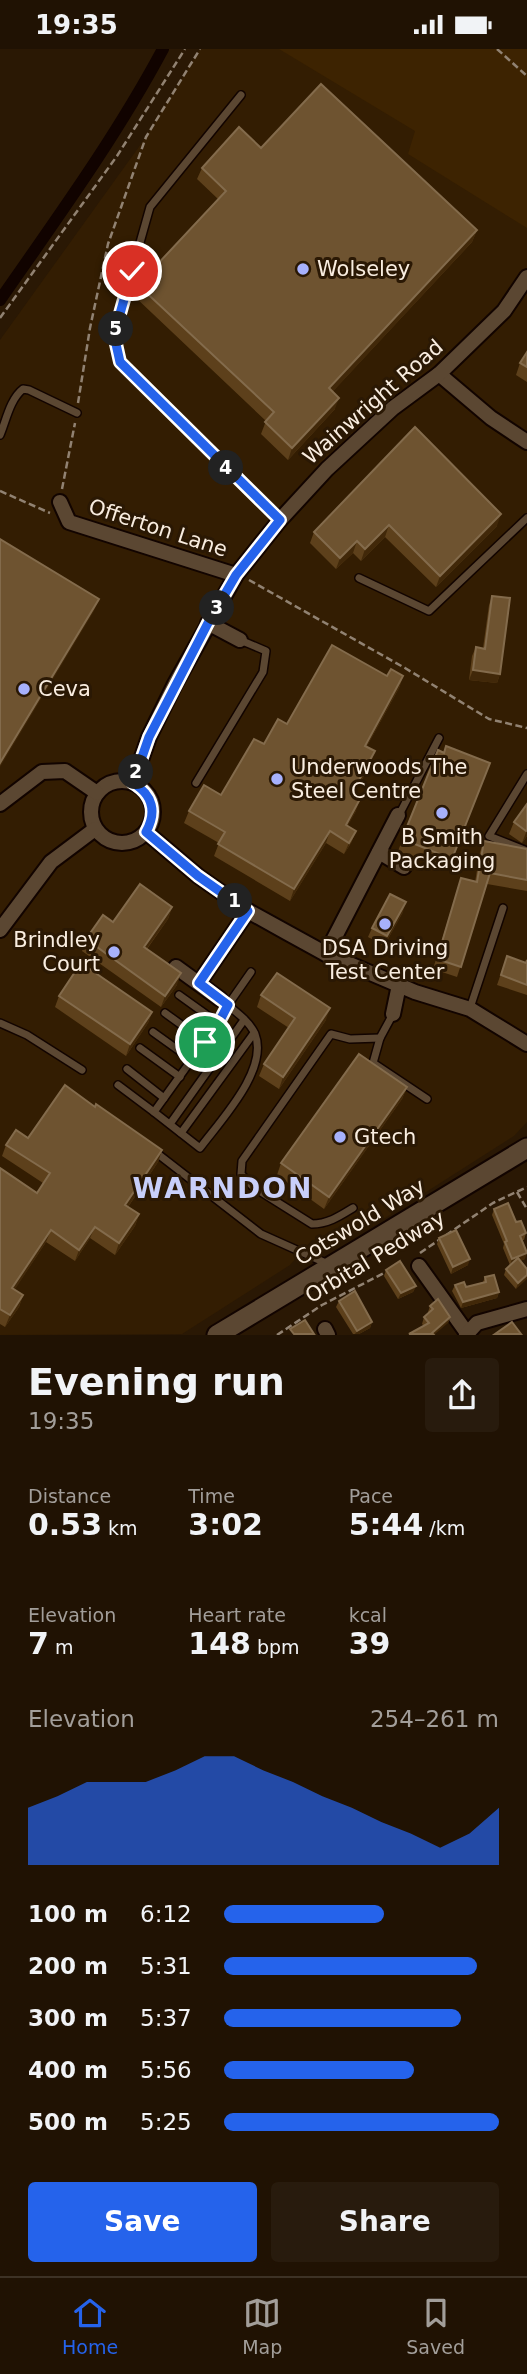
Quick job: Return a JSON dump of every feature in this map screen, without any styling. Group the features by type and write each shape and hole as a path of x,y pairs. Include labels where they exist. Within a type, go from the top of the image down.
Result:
{"main road":[{"name":"Cotswold Way","path":"217,1335 527,1149"}],"street":[{"name":"Wainwright Road","path":"133,783 149,737 236,575 280,520 327,469 393,408 439,374 503,311 527,277"},
{"path":"439,374 491,418 527,442"},
{"name":"Offerton Lane","path":"60,502 69,522 236,575"},
{"path":"208,623 240,640"},
{"path":"0,804 42,772 65,771 97,793"},
{"path":"113,782 133,783 148,795 152,804 153,814 146,832 129,843 119,843 102,836 95,829 90,811 97,793 113,782"},
{"path":"326,954 398,815"},
{"path":"0,930 51,862 95,829"},
{"path":"146,832 198,876 248,911 326,954 399,985 470,1009 527,1044"},
{"path":"379,852 404,867"},
{"path":"199,983 248,911"},
{"path":"176,967 224,1002"},
{"path":"393,1014 399,985"},
{"path":"416,1261 466,1334 477,1323 527,1309"}],"lane":[{"path":"241,95 150,207 114,335 120,362 280,520"},
{"path":"0,435 14,401 23,389 77,413"},
{"path":"359,578 429,611 527,518"},
{"path":"196,783 263,672 266,651 240,640"},
{"path":"398,815 439,738"},
{"path":"527,774 489,836 527,851"},
{"path":"470,1009 503,908"},
{"path":"154,1112 218,1024 224,1002 251,972"},
{"path":"179,995 218,1024"},
{"path":"117,1085 200,1148 245,1088 258,1053 254,1033 224,1002"},
{"path":"165,1013 205,1042"},
{"path":"393,1014 380,1038 373,1063 427,1099"},
{"path":"170,1124 244,1020"},
{"path":"0,1025 27,1035 82,1070"},
{"path":"153,1032 192,1060"},
{"path":"181,1133 254,1033"},
{"path":"353,1208 337,1218 312,1224 253,1187 241,1174 242,1161 331,1034 350,1039 380,1038"},
{"path":"140,1048 180,1077"},
{"path":"127,1069 164,1098"},
{"path":"144,1144 261,1234 331,1266"}],"path":[{"path":"0,318 117,156 185,49"},
{"name":"Offerton Lane","path":"60,502 90,328 108,244 146,137 201,49"},
{"path":"497,49 527,76"},
{"path":"0,491 69,522"},
{"name":"Offerton Lane","path":"236,575 405,668 489,719 527,728"},
{"name":"Orbital Pedway","path":"416,1261 493,1203 527,1187"},
{"path":"517,1192 527,1209"},
{"name":"Orbital Pedway","path":"277,1335 322,1305 391,1269"}],"shaded area":[{"path":"200,49 527,49 527,1122 514,1136 368,1229 312,1240 290,1265 182,1334 0,1335 0,340 146,137"},
{"path":"279,49 527,49 527,228 408,154 415,131"}],"building":[{"name":"Wolseley","path":"321,84 477,230 329,388 339,398 292,448 265,422 274,412 138,285 226,191 202,168 239,127 261,148"},
{"path":"527,352 527,367 520,363"},
{"path":"415,427 501,514 440,576 389,525 365,549 357,541 340,558 314,532"},
{"name":"Ceva","path":"0,539 99,599 0,763"},
{"path":"492,596 510,598 500,674 473,670 476,647 485,649"},
{"path":"332,645 387,676 391,669 403,676 365,746 375,751 351,795 360,799 346,825 356,831 349,843 330,831 294,889 218,844 225,832 189,811 204,785 221,795 254,739 264,744 278,719 287,724"},
{"name":"B Smith Packaging","path":"446,746 490,763 452,859 402,839 438,750 444,753"},
{"path":"527,804 527,830 526,831 514,822"},
{"path":"484,841 527,849 527,880 490,873 461,967 437,959 461,878 477,882"},
{"name":"Brindley Court","path":"140,884 172,907 144,947 181,973 165,996 86,939 103,915 113,922"},
{"name":"DSA Driving Test Center","path":"390,894 406,902 387,936 372,928"},
{"path":"507,956 526,963 527,960 527,985 501,975"},
{"path":"81,963 152,1012 130,1044 59,996"},
{"path":"277,973 330,1008 283,1077 264,1064 295,1018 261,995"},
{"name":"Gtech","path":"359,1054 407,1087 329,1197 281,1163"},
{"path":"65,1085 162,1150 125,1205 139,1214 119,1243 95,1227 79,1250 51,1230 12,1288 23,1295 10,1315 0,1309 0,1168 37,1193 50,1173 6,1145 16,1130 28,1138"},
{"path":"508,1203 516,1222 521,1221 526,1233 520,1236 527,1253 512,1259 494,1209"},
{"path":"456,1230 470,1259 453,1267 439,1238"},
{"path":"518,1258 527,1269 527,1275 518,1283 506,1269"},
{"path":"400,1261 416,1286 401,1293 386,1270"},
{"path":"494,1275 499,1292 463,1302 455,1285 464,1282 466,1287 486,1282 485,1277"},
{"path":"355,1291 372,1322 357,1331 339,1301"},
{"path":"438,1299 450,1317 433,1334 409,1334 429,1323 424,1317 433,1309 430,1306"},
{"path":"305,1320 314,1334 294,1334 290,1329"},
{"path":"512,1322 521,1334 495,1334"}],"waterway":[{"path":"0,300 106,145 163,49"}],"place":[{"name":"Wolseley","path":"303,269"},
{"name":"Ceva","path":"24,689"},
{"name":"Underwoods The Steel Centre","path":"277,779"},
{"name":"B Smith Packaging","path":"442,813"},
{"name":"DSA Driving Test Center","path":"385,924"},
{"name":"Brindley Court","path":"114,952"},
{"name":"Gtech","path":"340,1137"}],"district":[{"name":"WARNDON","path":"223,1188"}],"route":[{"path":"132,271 114,335 120,362 280,520 236,575 208,623 149,737 133,783 148,795 152,804 153,814 146,832 198,876 248,911 199,983 228,1005 205,1042"}]}
